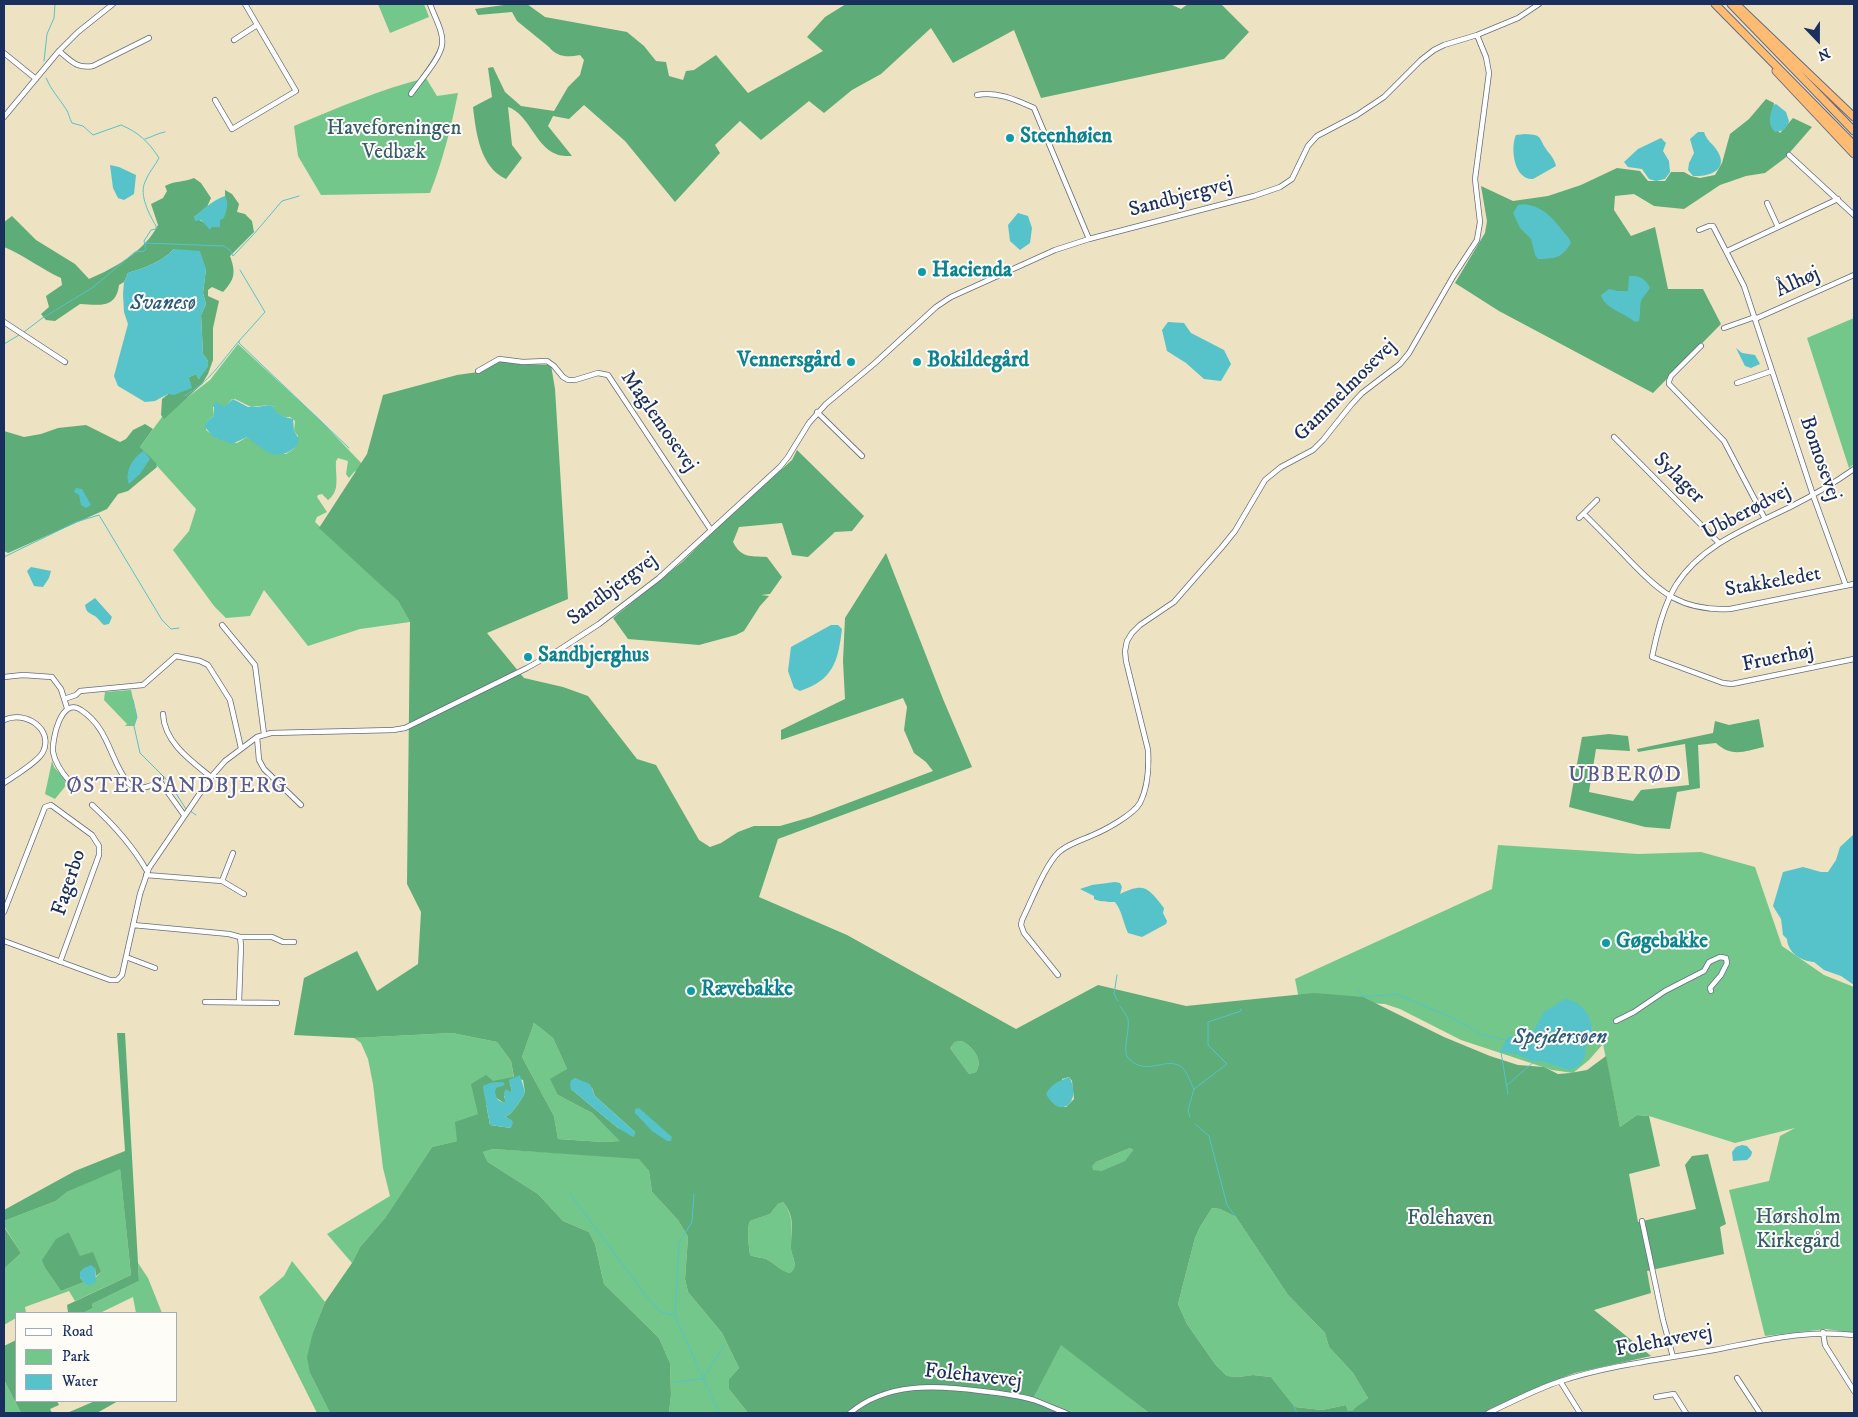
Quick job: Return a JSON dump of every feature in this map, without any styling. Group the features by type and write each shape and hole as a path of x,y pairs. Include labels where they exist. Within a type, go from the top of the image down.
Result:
{"highway":[{"path":"1715,4 1854,145"},
{"path":"1731,4 1854,131"},
{"path":"1735,4 1748,14 1854,117"},
{"path":"1764,54 1772,67 1854,154"}],"street":[{"path":"4,117 59,51 78,32 113,4"},
{"path":"215,100 232,129 296,91 245,4"},
{"path":"411,94 438,55 442,45 441,34 430,4"},
{"name":"Sandbjergvej","path":"60,962 110,980 117,980 122,975 146,873 184,814 211,777 225,761 257,737 264,734 393,730 415,725 527,668 569,644 599,624 659,578 780,467 788,457 803,430 817,412 875,363 940,303 1016,266 1055,250 1089,239 1254,196 1286,184 1295,174 1308,146 1317,136 1384,97 1421,60 1434,50 1444,44 1477,35 1518,18 1539,4"},
{"path":"234,40 257,25"},
{"name":"Gammelmosevej","path":"1058,974 1024,933 1021,925 1022,920 1054,857 1067,846 1104,830 1135,809 1140,803 1145,789 1148,750 1125,651 1132,633 1140,625 1174,602 1222,547 1235,531 1265,480 1280,468 1313,450 1362,393 1400,364 1419,338 1454,275 1477,240 1480,222 1475,179 1489,73 1486,57 1477,35"},
{"path":"59,51 76,65 87,67 93,66 149,38"},
{"path":"4,53 36,79"},
{"path":"977,95 986,93 1012,98 1034,108 1089,239"},
{"path":"1789,155 1854,215"},
{"path":"1727,251 1838,199"},
{"path":"1767,203 1778,227"},
{"name":"Bomosevej","path":"1699,230 1713,226 1744,286 1846,586"},
{"name":"Ålhøj","path":"1755,318 1854,275"},
{"path":"1724,328 1755,318"},
{"path":"4,322 65,362"},
{"path":"1700,346 1671,376 1668,381 1669,384 1724,441 1765,519"},
{"name":"Maglemosevej","path":"478,371 499,359 524,362 547,361 568,380 575,380 598,373 608,375 711,530"},
{"path":"1737,383 1772,371"},
{"path":"817,412 862,456"},
{"name":"Sylager","path":"1614,437 1719,543"},
{"name":"Ubberødvej","path":"1652,657 1657,634 1670,596 1692,564 1719,543 1814,495 1854,469"},
{"path":"1579,518 1597,500"},
{"name":"Stakkeledet","path":"1584,514 1651,582 1670,596 1686,604 1703,608 1730,609 1854,584"},
{"path":"222,625 255,665 264,734"},
{"path":"64,699 80,691 144,685 176,656 200,660 208,665 230,700 241,748"},
{"name":"Fruerhøj","path":"1652,657 1723,683 1732,684 1854,659"},
{"path":"4,677 20,675 52,677 59,683 67,708"},
{"path":"70,779 62,774 53,753 61,715 67,708 72,707 83,710 101,730 129,784 142,788 160,779 184,814"},
{"path":"163,714 165,726 177,745 193,763 211,777"},
{"path":"4,720 14,716 22,716 29,719 43,732 45,740 42,754 4,784"},
{"path":"257,737 259,760 264,769 301,804"},
{"name":"Fagerbo","path":"4,912 45,807 51,805 92,835 99,846 99,856 60,962"},
{"path":"92,805 119,831 135,850 146,873 222,881 244,894"},
{"path":"222,881 233,853"},
{"path":"133,925 229,934 240,937 272,937 283,942 294,942"},
{"path":"239,1002 240,937"},
{"path":"4,942 60,962"},
{"path":"126,957 155,968"},
{"path":"1616,1021 1704,971 1709,962 1720,957 1726,958 1727,963 1721,975 1710,988 1711,991"},
{"path":"205,1002 277,1003"},
{"path":"1642,1221 1663,1320 1673,1357"},
{"path":"1823,1332 1825,1345 1854,1391"},
{"name":"Folehavevej","path":"1488,1413 1560,1381 1630,1362 1673,1357 1760,1340 1823,1332 1854,1335"},
{"path":"1737,1378 1760,1413"},
{"path":"1560,1381 1580,1413"},
{"name":"Folehavevej","path":"850,1413 872,1398 890,1392 935,1386 1014,1395 1034,1400 1066,1413"},
{"path":"1656,1397 1674,1394 1686,1413"}],"green space":[{"path":"378,4 424,4 429,17 390,33"},
{"path":"511,4 527,4 545,17 627,32 644,46 656,61 666,62 669,76 683,80 686,71 694,70 716,55 748,93 823,51 807,37 825,17 846,4 1170,4 1181,9 1188,4 1221,4 1249,32 1224,59 1041,98 1014,30 953,63 931,28 881,74 852,90 824,113 809,101 761,140 740,121 715,145 720,153 675,202 625,141 584,105 569,119 553,116 548,126 572,156 559,155 549,150 521,116 508,107 512,145 522,158 506,179 497,174 490,166 478,138 473,107 492,97 488,68 493,67 505,92 521,106 554,111 568,87 580,75 584,60 580,55 567,56 556,53 517,21 512,12 478,15 475,9"},
{"name":"Haveforeningen Vedbæk","path":"426,78 437,96 458,93 446,144 430,193 321,195 298,156 294,126 376,93"},
{"path":"1766,99 1774,103 1771,123 1780,133 1793,118 1812,127 1785,158 1765,173 1746,176 1720,185 1684,209 1654,206 1634,194 1615,196 1614,210 1631,236 1655,227 1668,289 1703,289 1721,324 1653,393 1499,311 1455,283 1485,233 1487,221 1481,186 1513,201 1548,196 1581,185 1617,168 1640,171 1648,181 1665,181 1671,172 1684,172 1700,178 1715,175 1722,163 1730,134 1749,119"},
{"path":"194,178 201,183 211,198 207,207 194,217 212,227 223,214 225,190 232,194 239,204 237,212 245,214 252,221 254,232 230,256 234,271 227,287 223,292 212,287 208,290 208,296 219,301 213,328 213,360 208,374 202,384 164,419 161,415 162,399 189,377 196,374 199,379 208,361 203,354 201,315 206,304 203,293 206,269 174,249 158,261 128,273 110,302 100,305 80,304 55,321 46,320 41,314 49,307 46,296 62,285 61,278 4,247 4,222 12,216 36,240 75,264 89,279 119,264 145,243 158,225 151,204 163,198 167,191 165,186"},
{"path":"1854,318 1854,464 1849,468 1807,338"},
{"path":"238,344 319,419 365,467 354,472 349,478 346,474 348,461 338,458 336,461 335,492 328,500 322,494 318,495 317,497 327,512 317,517 315,522 398,601 410,622 360,629 308,646 264,590 250,616 226,618 214,606 173,550 189,531 196,509 140,447 162,417 210,380","holes":["232,399 251,407 269,405 274,407 275,412 285,417 290,417 295,421 294,431 298,436 295,448 286,454 278,454 247,437 237,443 216,438 206,430 207,421 214,416 213,407 225,407"]},
{"name":"Folehaven","path":"499,361 551,365 555,389 568,599 487,633 524,678 563,687 588,696 637,759 656,765 699,840 710,847 754,826 780,826 811,817 933,771 926,762 914,753 904,730 907,707 903,698 781,740 781,730 845,699 843,661 845,618 886,553 943,699 972,767 778,839 759,897 847,935 1016,1029 1098,985 1186,1006 1314,993 1363,997 1444,1037 1490,1056 1518,1065 1544,1067 1558,1074 1587,1070 1606,1056 1620,1127 1637,1115 1649,1116 1660,1166 1629,1174 1638,1222 1696,1209 1685,1165 1692,1156 1708,1154 1726,1224 1720,1227 1724,1254 1647,1271 1651,1293 1594,1310 1651,1356 1575,1373 1545,1384 1490,1409 1491,1413 1149,1413 1061,1345 1034,1397 1074,1413 748,1413 729,1389 729,1379 739,1368 722,1333 688,1292 685,1279 688,1237 678,1220 652,1192 649,1171 639,1159 493,1149 483,1152 488,1162 538,1194 563,1221 589,1232 595,1244 604,1284 659,1338 670,1363 671,1395 669,1413 330,1413 310,1373 307,1357 313,1332 325,1302 352,1263 360,1247 385,1218 432,1147 457,1141 455,1122 478,1114 471,1084 486,1075 493,1081 514,1077 511,1061 497,1042 452,1033 354,1038 294,1035 304,978 357,951 377,991 418,964 421,912 407,884 410,622 398,601 319,528 367,454 383,395 457,375 478,372","holes":["534,1023 553,1038 567,1069 550,1079 558,1095 592,1113 620,1141 603,1142 558,1139 554,1116 522,1057","962,1041 970,1047 978,1058 979,1063 976,1072 969,1074 950,1048 955,1042","1069,1077 1072,1081 1074,1099 1066,1107 1059,1107 1062,1079","516,1078 523,1080 525,1092 518,1104 505,1117 509,1119 511,1128 490,1125 483,1087 490,1083 498,1082 495,1097 504,1103 506,1102 504,1096 512,1091 509,1080","575,1078 592,1088 595,1096 635,1132 618,1128 571,1089","1130,1148 1133,1150 1125,1161 1101,1171 1093,1170 1092,1166 1096,1162","783,1202 790,1213 792,1224 791,1251 795,1264 790,1273 783,1271 766,1259 750,1255 748,1233 750,1221 770,1214 778,1204","1212,1208 1220,1209 1236,1217 1288,1295 1325,1333 1329,1347 1353,1373 1368,1398 1352,1411 1348,1411 1346,1405 1322,1410 1295,1407 1271,1377 1253,1375 1227,1376 1215,1364 1187,1324 1178,1304 1195,1238"]},
{"path":"145,424 153,429 140,447 156,463 157,467 128,491 118,494 107,509 8,553 4,551 4,431 24,437 58,428 86,425 120,442 126,439 133,430"},
{"path":"797,450 864,516 852,531 835,532 808,557 792,555 782,523 739,527 733,542 739,551 747,555 767,557 782,577 770,594 761,595 769,596 760,606 744,631 699,645 628,639 613,618 682,562 792,460"},
{"path":"131,690 137,717 134,726 125,726 127,724 104,700 105,692"},
{"path":"1759,719 1764,747 1733,752 1722,748 1716,743 1698,745 1700,788 1677,792 1670,829 1645,827 1569,807 1582,737 1609,734 1628,736 1630,751 1596,749 1589,792 1633,801 1641,790 1689,785 1685,744 1638,752 1637,749 1713,733 1715,721 1729,725"},
{"path":"52,761 54,767 68,783 55,799 45,794"},
{"name":"Hørsholm Kirkegård","path":"1498,845 1638,854 1701,852 1755,867 1782,946 1824,975 1854,987 1854,1333 1826,1329 1765,1336 1729,1190 1769,1181 1780,1136 1795,1128 1735,1143 1649,1116 1637,1115 1620,1127 1603,1044 1589,1060 1573,1073 1552,1070 1461,1040 1400,1009 1385,1004 1299,999 1295,979 1492,889"},
{"path":"534,1023 553,1038 567,1069 558,1095 592,1113 621,1141 603,1142 558,1139 554,1116 522,1057"},
{"path":"117,1033 125,1033 139,1281 92,1304 93,1308 85,1312 68,1312 67,1305 131,1275 120,1169 67,1192 56,1201 4,1221 4,1210 75,1171 125,1151"},
{"path":"452,1033 497,1042 511,1061 514,1078 478,1114 457,1141 432,1147 385,1218 360,1247 352,1263 327,1234 390,1196 383,1168 373,1084 368,1059 361,1043 354,1038"},
{"path":"962,1041 973,1050 978,1058 979,1063 976,1072 969,1074 950,1048 955,1042"},
{"path":"1130,1148 1133,1150 1126,1161 1101,1171 1093,1171 1091,1166 1096,1162"},
{"path":"493,1149 639,1158 649,1171 652,1192 678,1220 688,1237 685,1279 688,1292 722,1333 739,1368 729,1379 729,1389 748,1413 669,1413 671,1395 670,1363 659,1338 604,1284 595,1244 589,1232 563,1221 538,1194 488,1162 483,1152"},
{"path":"120,1168 131,1275 75,1301 69,1291 25,1307 26,1312 15,1312 15,1319 4,1325 4,1269 21,1253 4,1226 4,1221 56,1201 67,1192","holes":["69,1232 80,1257 101,1272 87,1286 84,1282 61,1291 45,1268 43,1260"]},
{"path":"783,1202 792,1224 791,1251 795,1264 790,1273 783,1271 766,1259 750,1255 748,1229 750,1221 770,1214 778,1204"},
{"path":"1212,1208 1220,1209 1236,1217 1288,1295 1325,1333 1329,1347 1353,1373 1368,1398 1352,1411 1348,1411 1346,1405 1322,1410 1295,1407 1271,1377 1253,1375 1227,1376 1215,1364 1187,1324 1178,1304 1195,1238"},
{"path":"4,1227 21,1253 4,1269"},
{"path":"69,1232 80,1256 93,1252 101,1272 96,1276 95,1268 80,1278 84,1282 61,1291 45,1268 42,1260 56,1239"},
{"path":"292,1261 325,1302 313,1332 310,1373 330,1413 317,1413 259,1297 284,1276"},
{"path":"138,1263 148,1278 162,1312 136,1312 133,1297 102,1312 85,1312 93,1308 92,1304 139,1281"},
{"path":"15,1340 15,1401 4,1380 4,1346"},
{"path":"1061,1344 1149,1413 1074,1413 1034,1397"},
{"path":"4,1380 21,1413 4,1413"},
{"path":"15,1402 58,1402 59,1405 50,1409 52,1413 21,1413"},
{"path":"93,1402 116,1402 97,1413 67,1413"}],"water":[{"path":"1776,104 1786,112 1789,121 1784,129 1775,132 1772,129 1770,120 1773,105"},
{"path":"1698,132 1704,132 1718,152 1721,164 1715,172 1693,176 1688,170 1694,153 1690,139"},
{"path":"1525,134 1539,137 1556,166 1533,179 1521,174 1515,162 1513,148 1516,135"},
{"path":"1661,138 1666,143 1663,151 1669,161 1670,172 1665,179 1656,181 1649,179 1642,169 1628,167 1624,162 1638,149"},
{"path":"110,165 136,175 134,194 124,200 118,198 113,188"},
{"path":"225,196 227,209 224,218 220,220 220,227 212,227 210,230 201,220 195,221 194,217 201,211"},
{"path":"1524,204 1536,207 1546,213 1568,238 1571,243 1561,255 1554,258 1538,259 1535,255 1531,239 1520,228 1513,213 1518,205"},
{"path":"1018,213 1028,216 1032,228 1030,243 1020,250 1010,241 1008,225"},
{"name":"Svanesø","path":"174,249 200,251 206,269 203,293 206,304 201,315 203,354 208,361 208,367 199,379 196,374 189,377 192,388 174,395 168,394 155,401 145,402 118,386 114,376 128,324 124,312 124,282 128,273 158,261"},
{"path":"1629,276 1642,278 1650,288 1641,301 1639,321 1635,322 1610,307 1601,295 1609,289 1628,291"},
{"path":"1168,322 1184,323 1191,333 1224,350 1231,364 1221,381 1204,379 1186,363 1167,351 1162,330"},
{"path":"1736,348 1742,353 1755,355 1760,364 1751,368 1745,366"},
{"path":"233,399 248,407 269,405 274,407 276,412 293,419 294,431 299,439 296,446 284,454 278,455 267,452 247,437 232,444 213,437 205,427 207,421 214,416 214,404 217,402 224,407"},
{"path":"144,451 150,459 140,474 129,484 130,465"},
{"path":"76,488 82,489 91,505 86,508 81,505 79,495 74,492"},
{"path":"31,567 51,571 43,587 34,586 27,571"},
{"path":"95,598 112,617 109,624 104,625 86,609 85,605"},
{"path":"831,625 838,625 842,629 836,660 832,668 827,675 811,687 800,691 794,688 788,671 791,647"},
{"path":"1854,834 1854,985 1841,976 1824,970 1814,962 1804,960 1796,955 1783,935 1781,919 1773,906 1783,872 1803,867 1828,872 1836,860 1840,847"},
{"path":"1120,883 1122,887 1120,894 1135,888 1145,889 1150,892 1164,908 1163,913 1167,921 1166,924 1142,937 1128,933 1115,902 1096,900 1094,896 1080,889 1092,885"},
{"name":"Spejdersøen","path":"1565,999 1571,1000 1585,1010 1592,1027 1592,1035 1585,1050 1584,1058 1579,1065 1569,1070 1541,1061 1533,1061 1512,1053 1500,1052 1508,1037 1529,1039 1544,1012"},
{"path":"520,1075 525,1092 510,1114 505,1117 512,1120 511,1128 490,1125 483,1086 490,1083 503,1082 505,1085 496,1088 495,1093 498,1100 504,1103 504,1092 506,1089 510,1092 512,1091 509,1080"},
{"path":"1069,1077 1073,1085 1072,1100 1064,1107 1058,1106 1046,1094 1053,1085"},
{"path":"575,1078 590,1084 595,1096 635,1132 635,1135 633,1137 618,1128 571,1089 571,1080"},
{"path":"639,1108 672,1137 671,1141 667,1141 652,1131 635,1113 635,1109"},
{"path":"1747,1146 1752,1152 1751,1156 1747,1160 1733,1161 1732,1152 1736,1147"},
{"path":"91,1265 95,1268 96,1279 95,1283 87,1286 80,1278 80,1272"}],"waterway":[{"path":"44,61 47,34 54,18 55,4"},
{"path":"24,332 41,319 92,288 135,252 144,251 146,249 144,241 151,230 156,229 143,193 146,179 159,158 155,152 138,134 121,125 93,135 83,126 72,123 67,111 46,78"},
{"path":"145,139 165,132"},
{"path":"145,243 224,246 230,250 233,256 282,201 299,196"},
{"path":"240,270 265,312 239,343 349,448"},
{"path":"4,344 19,335"},
{"path":"184,396 201,385 239,341"},
{"path":"4,557 76,522 99,515 162,620 171,629 179,628"},
{"path":"133,700 137,717 134,726 140,753 168,781 186,809"},
{"path":"190,811 196,815"},
{"path":"1117,975 1114,994 1118,1001"},
{"path":"1357,990 1365,997 1396,994 1453,1018 1482,1035 1506,1040"},
{"path":"1120,1006 1128,1019 1126,1045 1126,1055 1128,1058 1141,1066 1148,1067 1168,1064 1180,1066 1194,1089"},
{"path":"1190,1117 1188,1110 1194,1089 1227,1064 1208,1045 1208,1022 1241,1011 1241,1009"},
{"path":"1501,1052 1508,1094"},
{"path":"1506,1086 1536,1060"},
{"path":"1195,1124 1209,1136 1227,1205 1236,1217"},
{"path":"570,1194 647,1297 661,1312 673,1315"},
{"path":"694,1194 692,1222 679,1243 675,1316 719,1413"},
{"path":"674,1382 703,1379 725,1344"},
{"path":"1294,1407 1297,1413"}],"place":[{"name":"Steenhøien","path":"1010,138"},
{"name":"Hacienda","path":"922,272"},
{"name":"Vennersgård","path":"851,362"},
{"name":"Bokildegård","path":"917,362"},
{"name":"Sandbjerghus","path":"528,657"},
{"name":"Gøgebakke","path":"1606,943"},
{"name":"Rævebakke","path":"691,991"}],"district":[{"name":"UBBERØD","path":"1625,776"},
{"name":"ØSTER SANDBJERG","path":"177,787"}]}
